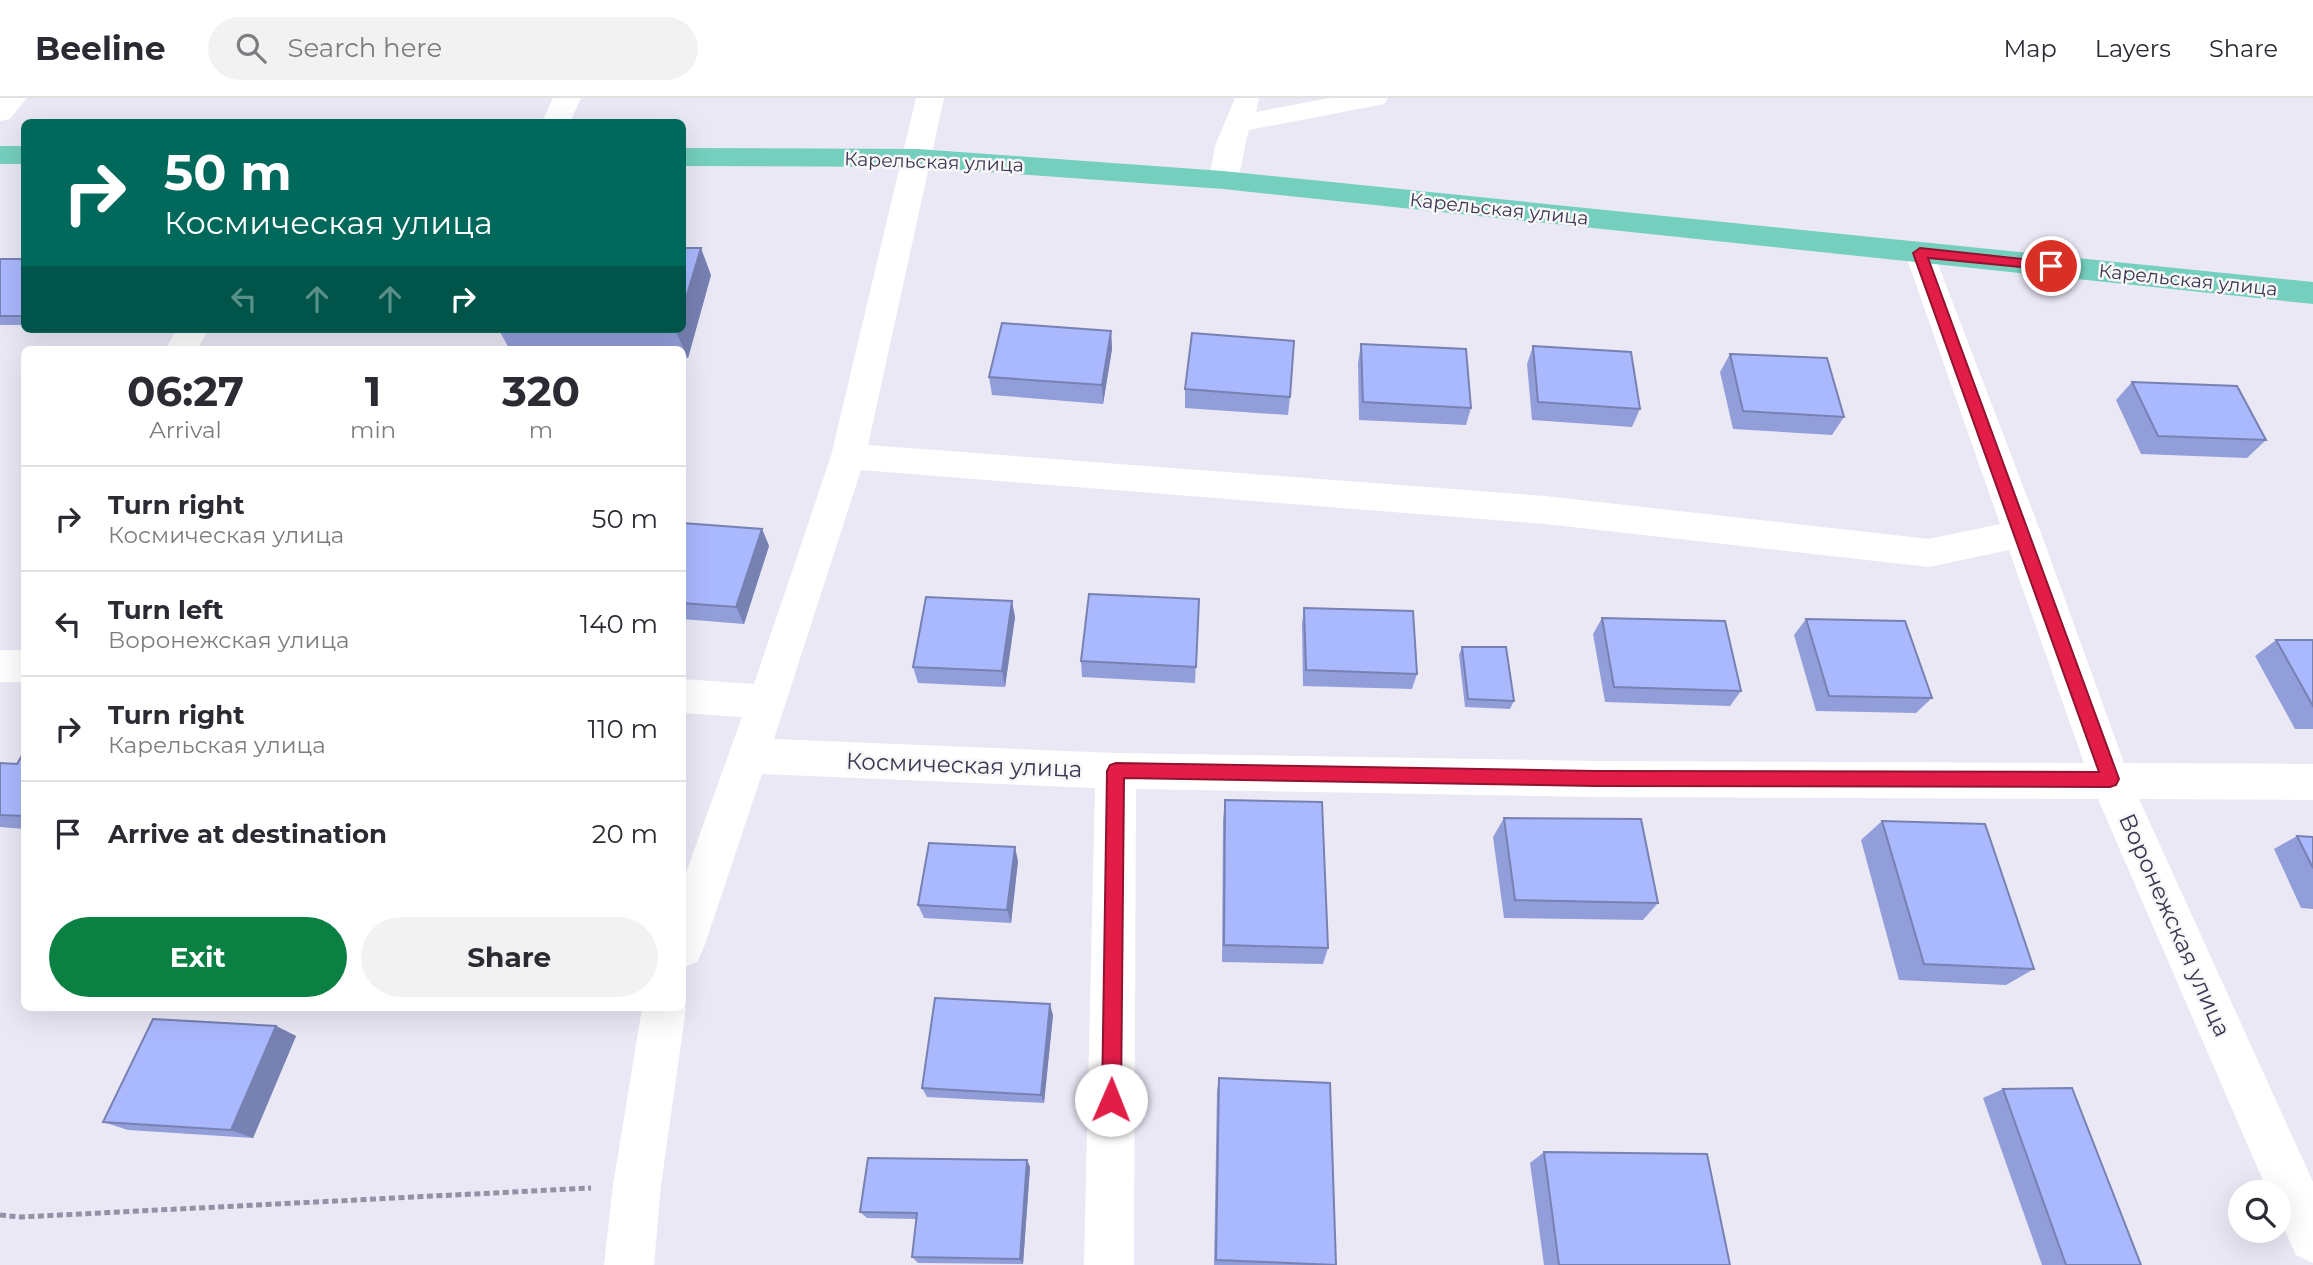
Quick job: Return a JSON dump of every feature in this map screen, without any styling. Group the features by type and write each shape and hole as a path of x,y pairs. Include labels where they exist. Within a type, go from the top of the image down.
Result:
{"main road":[{"path":"0,155 21,155"},
{"name":"Карельская улица","path":"686,157 918,158 1223,180 2313,293"}],"street":[{"path":"0,113 13,98"},
{"path":"557,119 567,98"},
{"path":"686,935 848,456 930,98"},
{"path":"1223,180 1236,124 1248,98"},
{"path":"1236,124 1374,98"},
{"name":"Воронежская улица","path":"1920,253 2110,779 2313,1238"},
{"path":"848,456 1545,510 1929,552 2023,533"},
{"path":"0,666 21,666"},
{"path":"686,696 767,702"},
{"name":"Космическая улица","path":"748,756 1116,771 1609,779 2110,779 2313,782"},
{"path":"1109,1265 1116,771"},
{"path":"629,1265 637,1185 664,1011"}],"path":[{"path":"0,1215 21,1217 637,1185"}],"building":[{"path":"686,248 701,248 686,298"},
{"path":"0,259 21,259 21,316 0,316"},
{"path":"1002,323 1111,331 1102,385 989,377"},
{"path":"1192,333 1294,341 1290,397 1185,389"},
{"path":"1361,344 1466,349 1471,408 1363,402"},
{"path":"1533,346 1631,352 1640,409 1538,402"},
{"path":"1730,354 1827,358 1844,417 1743,411"},
{"path":"2132,382 2237,386 2266,440 2158,436"},
{"path":"686,523 762,529 736,607 686,603"},
{"path":"1089,594 1199,599 1196,667 1081,661"},
{"path":"926,597 1012,601 1002,671 913,667"},
{"path":"1304,608 1413,611 1417,674 1306,670"},
{"path":"1602,618 1725,621 1741,691 1614,687"},
{"path":"1806,619 1905,621 1932,698 1829,696"},
{"path":"2276,640 2313,640 2313,706"},
{"path":"1462,647 1506,647 1514,701 1468,699"},
{"path":"21,757 21,816 0,815 0,763 17,764"},
{"path":"1225,800 1322,802 1328,948 1224,945"},
{"path":"1504,818 1641,819 1658,903 1515,900"},
{"path":"1882,821 1985,824 2034,969 1924,964"},
{"path":"2297,836 2313,837 2313,868"},
{"path":"929,843 1015,847 1007,910 918,905"},
{"path":"935,998 1050,1004 1041,1095 922,1088"},
{"path":"153,1019 276,1026 231,1130 103,1122"},
{"path":"1219,1078 1330,1083 1336,1265 1216,1260"},
{"path":"2072,1088 2141,1265 2066,1265 2003,1089"},
{"path":"1544,1152 1707,1154 1730,1265 1559,1265"},
{"path":"868,1158 1027,1160 1020,1259 912,1257 917,1213 860,1212"}],"route":[{"path":"1111,1100 1116,771 1596,779 2110,779 1920,253 2051,266"}]}
